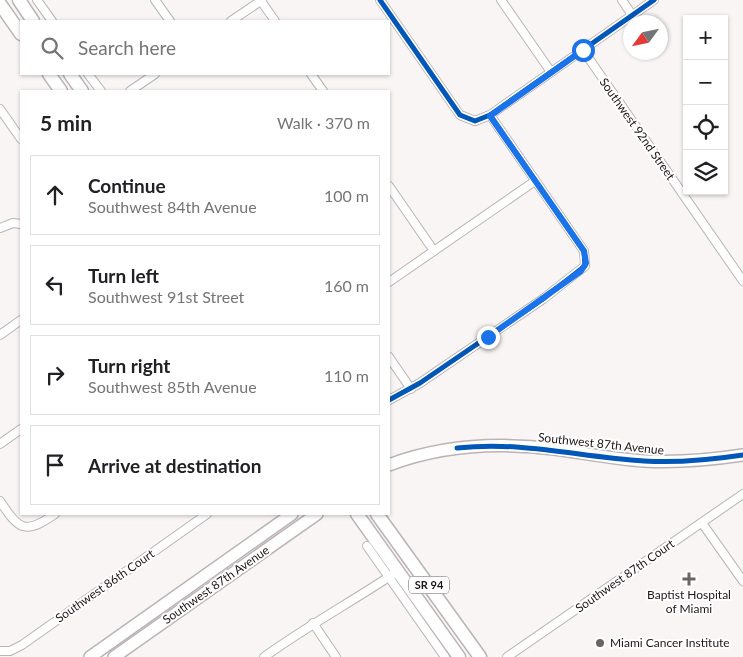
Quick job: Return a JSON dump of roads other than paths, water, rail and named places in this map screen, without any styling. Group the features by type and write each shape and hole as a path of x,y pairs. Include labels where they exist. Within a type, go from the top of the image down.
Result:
{"main road":[{"path":"19,0 33,20"},
{"path":"0,4 20,33"},
{"path":"50,75 60,90"},
{"path":"71,75 81,90"},
{"name":"Southwest 87th Avenue","path":"390,465 434,452 483,446 529,446 653,461 702,460 743,455"},
{"name":"Southwest 87th Avenue","path":"90,657 291,515"},
{"name":"Southwest 87th Avenue","path":"114,657 316,515"},
{"name":"SR 94","path":"358,515 393,574 459,657"},
{"name":"SR 94","path":"379,515 480,657"}],"street":[{"path":"37,0 51,20"},
{"path":"155,0 169,20"},
{"path":"233,20 261,0 274,20"},
{"path":"380,0 460,114 474,121 490,116 623,21"},
{"path":"501,0 551,72"},
{"path":"622,0 632,15 654,0"},
{"name":"Southwest 92nd Street","path":"583,50 743,281"},
{"path":"89,75 100,90"},
{"path":"131,90 154,75"},
{"path":"312,75 322,90"},
{"path":"0,110 20,138"},
{"path":"390,400 411,389 581,271 586,263 584,251 490,116"},
{"path":"390,281 535,181"},
{"path":"390,187 434,251"},
{"path":"0,228 20,224"},
{"path":"0,335 20,321"},
{"path":"390,358 411,389"},
{"path":"0,444 20,429"},
{"name":"Southwest 87th Court","path":"507,657 743,494"},
{"path":"0,501 16,522 28,528 40,525 54,515"},
{"name":"Southwest 86th Court","path":"0,651 10,651 22,645 206,515"},
{"path":"702,523 743,581"},
{"path":"367,546 393,574 445,657"},
{"path":"264,657 312,624 393,574"},
{"path":"312,624 336,657"}],"place":[{"name":"Baptist Hospital of Miami","path":"689,579"},
{"name":"Miami Cancer Institute","path":"600,643"}]}
